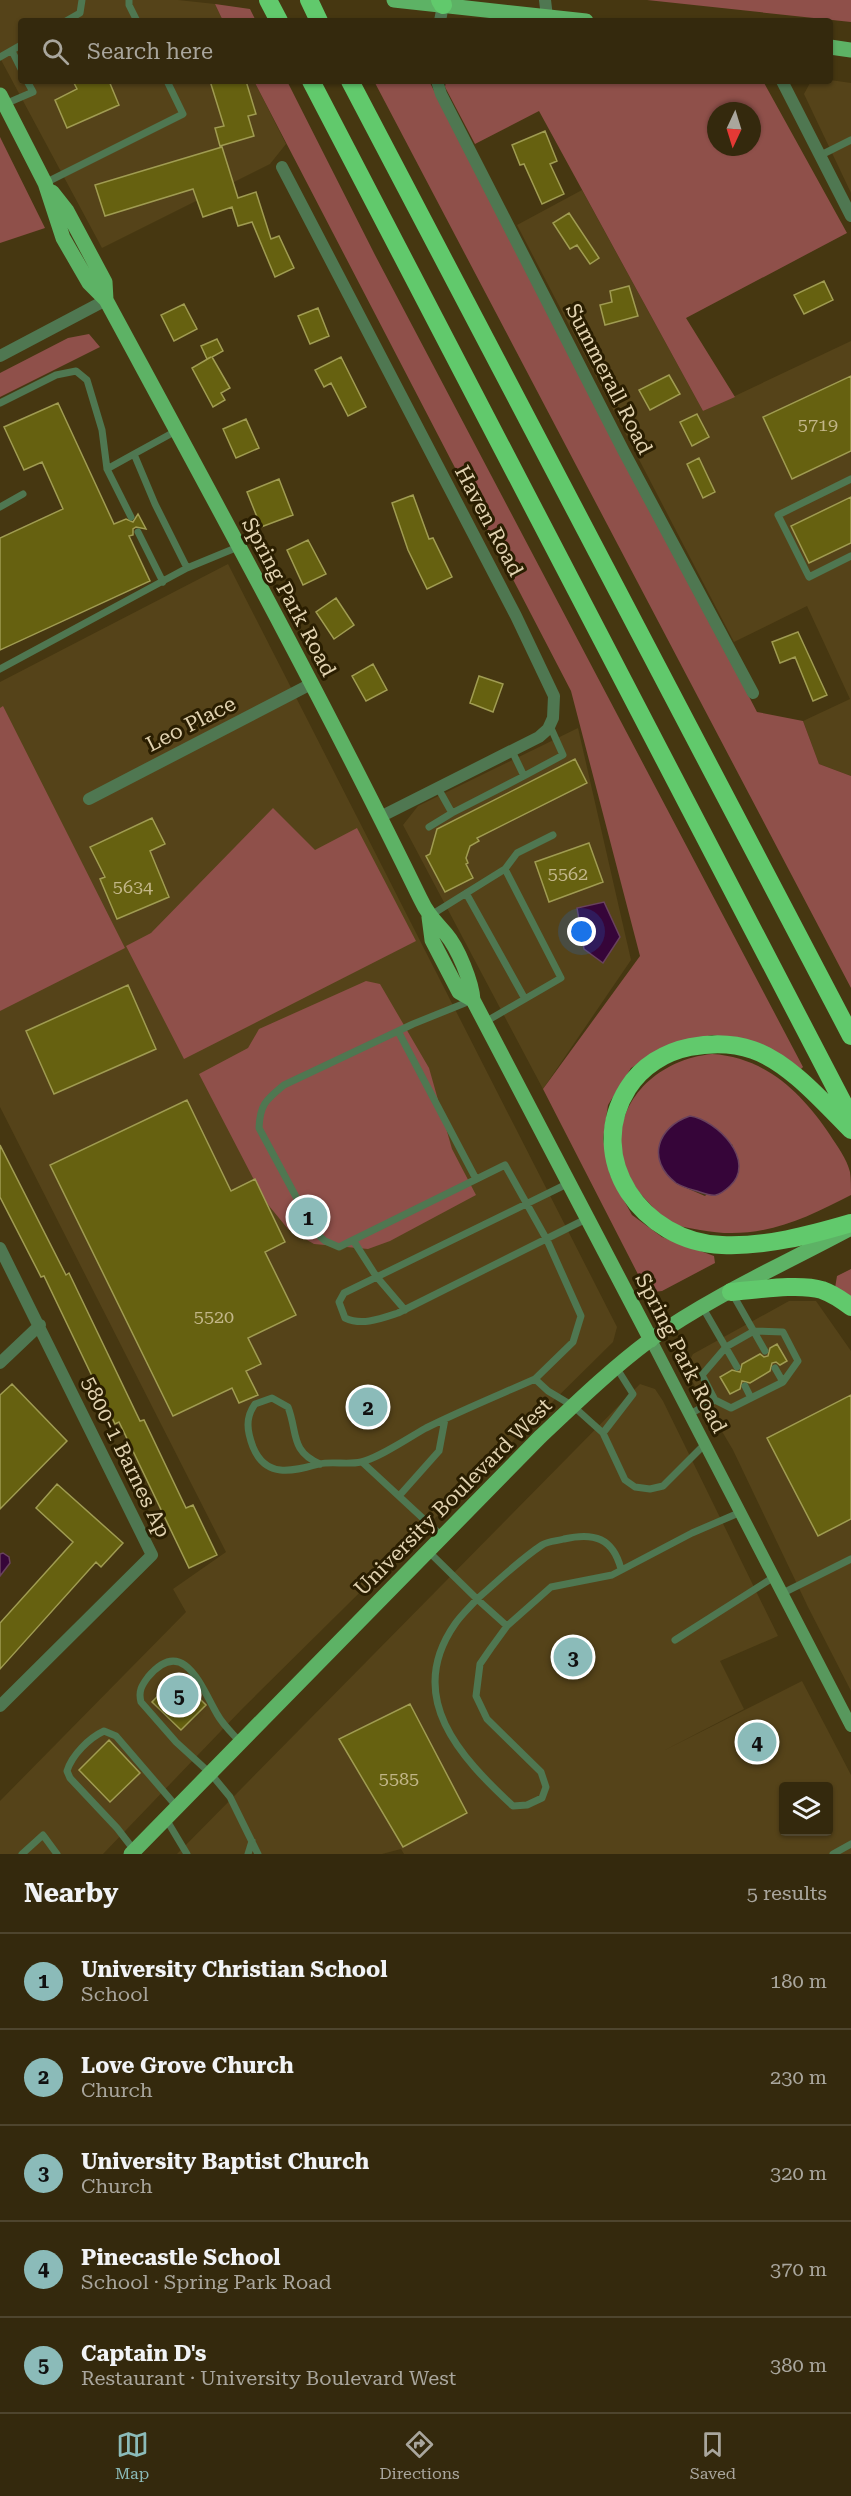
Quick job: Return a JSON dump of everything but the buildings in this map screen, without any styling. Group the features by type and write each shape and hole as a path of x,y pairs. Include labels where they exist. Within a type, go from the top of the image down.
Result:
{"highway":[{"path":"268,0 277,18"},
{"path":"309,0 318,18"},
{"path":"312,84 851,1118"},
{"path":"352,84 851,1036"},
{"path":"851,1130 820,1099 768,1057 736,1046 704,1044 672,1051 646,1067 634,1078 621,1100 613,1122 612,1152 624,1185 639,1207 664,1227 688,1238 721,1245 759,1243 851,1223"},
{"path":"731,1292 777,1288 820,1289 837,1296 851,1307"}],"main road":[{"path":"394,0 441,9 557,18"},
{"path":"833,48 851,50"},
{"name":"Spring Park Road","path":"2,99 45,183 63,238 88,283 106,300 311,684 429,917 447,936 472,986 473,1000 484,1022 774,1577 847,1708 851,1726"},
{"name":"University Boulevard West","path":"135,1853 177,1807 442,1536 573,1406 616,1367 651,1340 703,1308 851,1228"}],"street":[{"path":"545,0 547,17"},
{"name":"Summerall Road","path":"438,84 623,450 753,693"},
{"path":"783,84 851,216"},
{"name":"Haven Road","path":"282,167 531,646 554,696 556,707 550,726"},
{"path":"0,356 106,300"},
{"name":"Leo Place","path":"89,799 311,684"},
{"path":"380,817 539,737 550,726"},
{"name":"5800-1 Barnes Ap","path":"0,1248 152,1556 0,1706"},
{"path":"0,1363 40,1325"}],"lane":[{"path":"71,18 80,13 82,0"},
{"path":"129,0 136,18"},
{"path":"0,57 18,47"},
{"path":"12,51 18,63"},
{"path":"2,99 33,92 29,84"},
{"path":"45,183 183,114 168,84"},
{"path":"819,156 851,140"},
{"path":"0,404 56,375 76,371 87,380 102,430 107,469 130,517"},
{"path":"107,469 176,431"},
{"path":"134,454 155,504 187,568"},
{"path":"851,479 778,515 809,577 851,556"},
{"path":"0,507 23,494"},
{"path":"138,532 163,582"},
{"path":"0,669 187,568 238,547"},
{"path":"429,827 563,755 550,726"},
{"path":"512,751 524,776"},
{"path":"438,788 452,813"},
{"path":"429,917 505,869 517,853 553,835"},
{"path":"484,1022 561,978 505,869"},
{"path":"466,893 525,999"},
{"path":"320,1464 307,1459 300,1450 288,1407 272,1398 255,1404 250,1410 247,1428 256,1455 261,1462 278,1470 292,1471 320,1464 362,1462 446,1419 535,1378 573,1342 581,1316 547,1239 505,1165 339,1247 325,1241 315,1232 259,1128 260,1110 269,1097 284,1085 398,1031 473,1000"},
{"path":"398,1031 476,1179"},
{"path":"569,1183 526,1202 344,1293 339,1302 345,1318 355,1322 378,1320 405,1310 588,1218"},
{"path":"352,1240 376,1276 405,1310"},
{"path":"731,1292 765,1350"},
{"path":"703,1308 737,1367"},
{"path":"754,1331 783,1332 798,1361 783,1382 731,1408 715,1400 702,1375 726,1347 754,1331"},
{"path":"603,1433 633,1394 616,1367"},
{"path":"775,1368 783,1382"},
{"path":"535,1378 548,1391 573,1406 603,1433 625,1480 635,1487 650,1489 663,1486 705,1444"},
{"path":"745,1386 751,1398"},
{"path":"690,1414 715,1400"},
{"path":"399,1496 439,1451 446,1419"},
{"path":"362,1462 442,1536"},
{"path":"621,1569 618,1556 613,1548 603,1540 578,1536 544,1544 515,1565 477,1599 455,1623 441,1649 436,1665 435,1685 441,1719 452,1740 487,1782 513,1806 527,1805 542,1797 546,1787 541,1772 486,1719 476,1696 480,1664 507,1626 551,1587 612,1575 741,1512"},
{"path":"428,1551 507,1626"},
{"path":"783,1593 851,1559"},
{"path":"675,1640 774,1577"},
{"path":"241,1743 218,1715 208,1694 184,1663 174,1661 164,1664 153,1671 142,1685 139,1694 141,1702 176,1742 211,1774 231,1797 258,1854"},
{"path":"135,1853 117,1828 70,1778 67,1771 69,1762 94,1735 104,1731 116,1736 177,1807"},
{"path":"166,1819 187,1854"},
{"path":"22,1854 43,1835 57,1854"},
{"path":"248,1854 252,1841"},
{"path":"833,1854 851,1844"}],"shaded area":[{"path":"0,0 178,0 215,4 222,18 18,18 18,84 256,84 286,144 270,164 102,248 0,58"},
{"path":"647,0 851,0 851,22 833,20 833,18 814,18"},
{"path":"215,4 250,9 254,18 222,18"},
{"path":"833,80 851,83 851,193 804,94 809,84 833,84"},
{"path":"256,84 289,84 375,255 803,1067 799,1071 747,1041 712,1035 669,1045 631,1068 608,1105 603,1139 610,1175 632,1215 662,1237 714,1256 715,1263 662,1291 653,1292 644,1286 543,1089 640,956 571,691"},
{"path":"376,84 431,84 757,712 803,721 819,764 851,776 851,988"},
{"path":"446,84 765,84 847,233 686,318 735,397 703,411 539,111 475,144"},
{"path":"0,137 45,228 0,243"},
{"path":"582,190 703,411 851,341 851,776 819,764 803,721 850,699 807,606 734,642 517,225"},
{"path":"89,334 100,347 0,397 0,373 68,338"},
{"path":"228,564 617,1327 613,1342 243,1708 103,1854 0,1854 0,1801 186,1612 173,1589 226,1552 0,1107 0,682"},
{"path":"3,706 125,948 0,1011 0,708"},
{"path":"578,728 631,960 543,1089 403,825 418,806"},
{"path":"273,808 315,850 357,828 416,941 184,1059 126,946 151,933"},
{"path":"604,902 620,937 603,963 584,949 577,908"},
{"path":"366,981 380,984 429,1068 452,1149 476,1195 390,1241 368,1249 314,1244 288,1229 265,1201 199,1074 248,1048 259,1029"},
{"path":"712,1054 731,1057 749,1062 780,1080 807,1105 842,1153 850,1172 851,1195 814,1213 760,1231 721,1233 700,1230 673,1224 663,1217 631,1179 622,1155 621,1131 628,1109 641,1089 660,1072 684,1060","holes":["732,1144 738,1163 705,1196 677,1184 668,1176"]},
{"path":"690,1116 701,1119 722,1133 736,1154 739,1165 737,1176 730,1186 717,1195 686,1188 676,1183 661,1164 659,1145 663,1136 679,1121"},
{"path":"851,1269 851,1297 835,1288 837,1276"},
{"path":"789,1301 816,1301 851,1351 851,1691 733,1450 685,1369 693,1354"},
{"path":"640,1384 655,1389 663,1401 778,1636 720,1661 744,1709 663,1751 802,1681 851,1775 851,1854 404,1854 401,1849 382,1854 177,1854"},
{"path":"3,1553 9,1557 10,1563 0,1576 0,1554"}],"place":[{"name":"University Christian School","path":"308,1217"},
{"name":"Love Grove Church","path":"368,1407"},
{"name":"University Baptist Church","path":"573,1657"},
{"name":"Captain D's","path":"179,1695"},
{"name":"Pinecastle School","path":"757,1742"}]}
